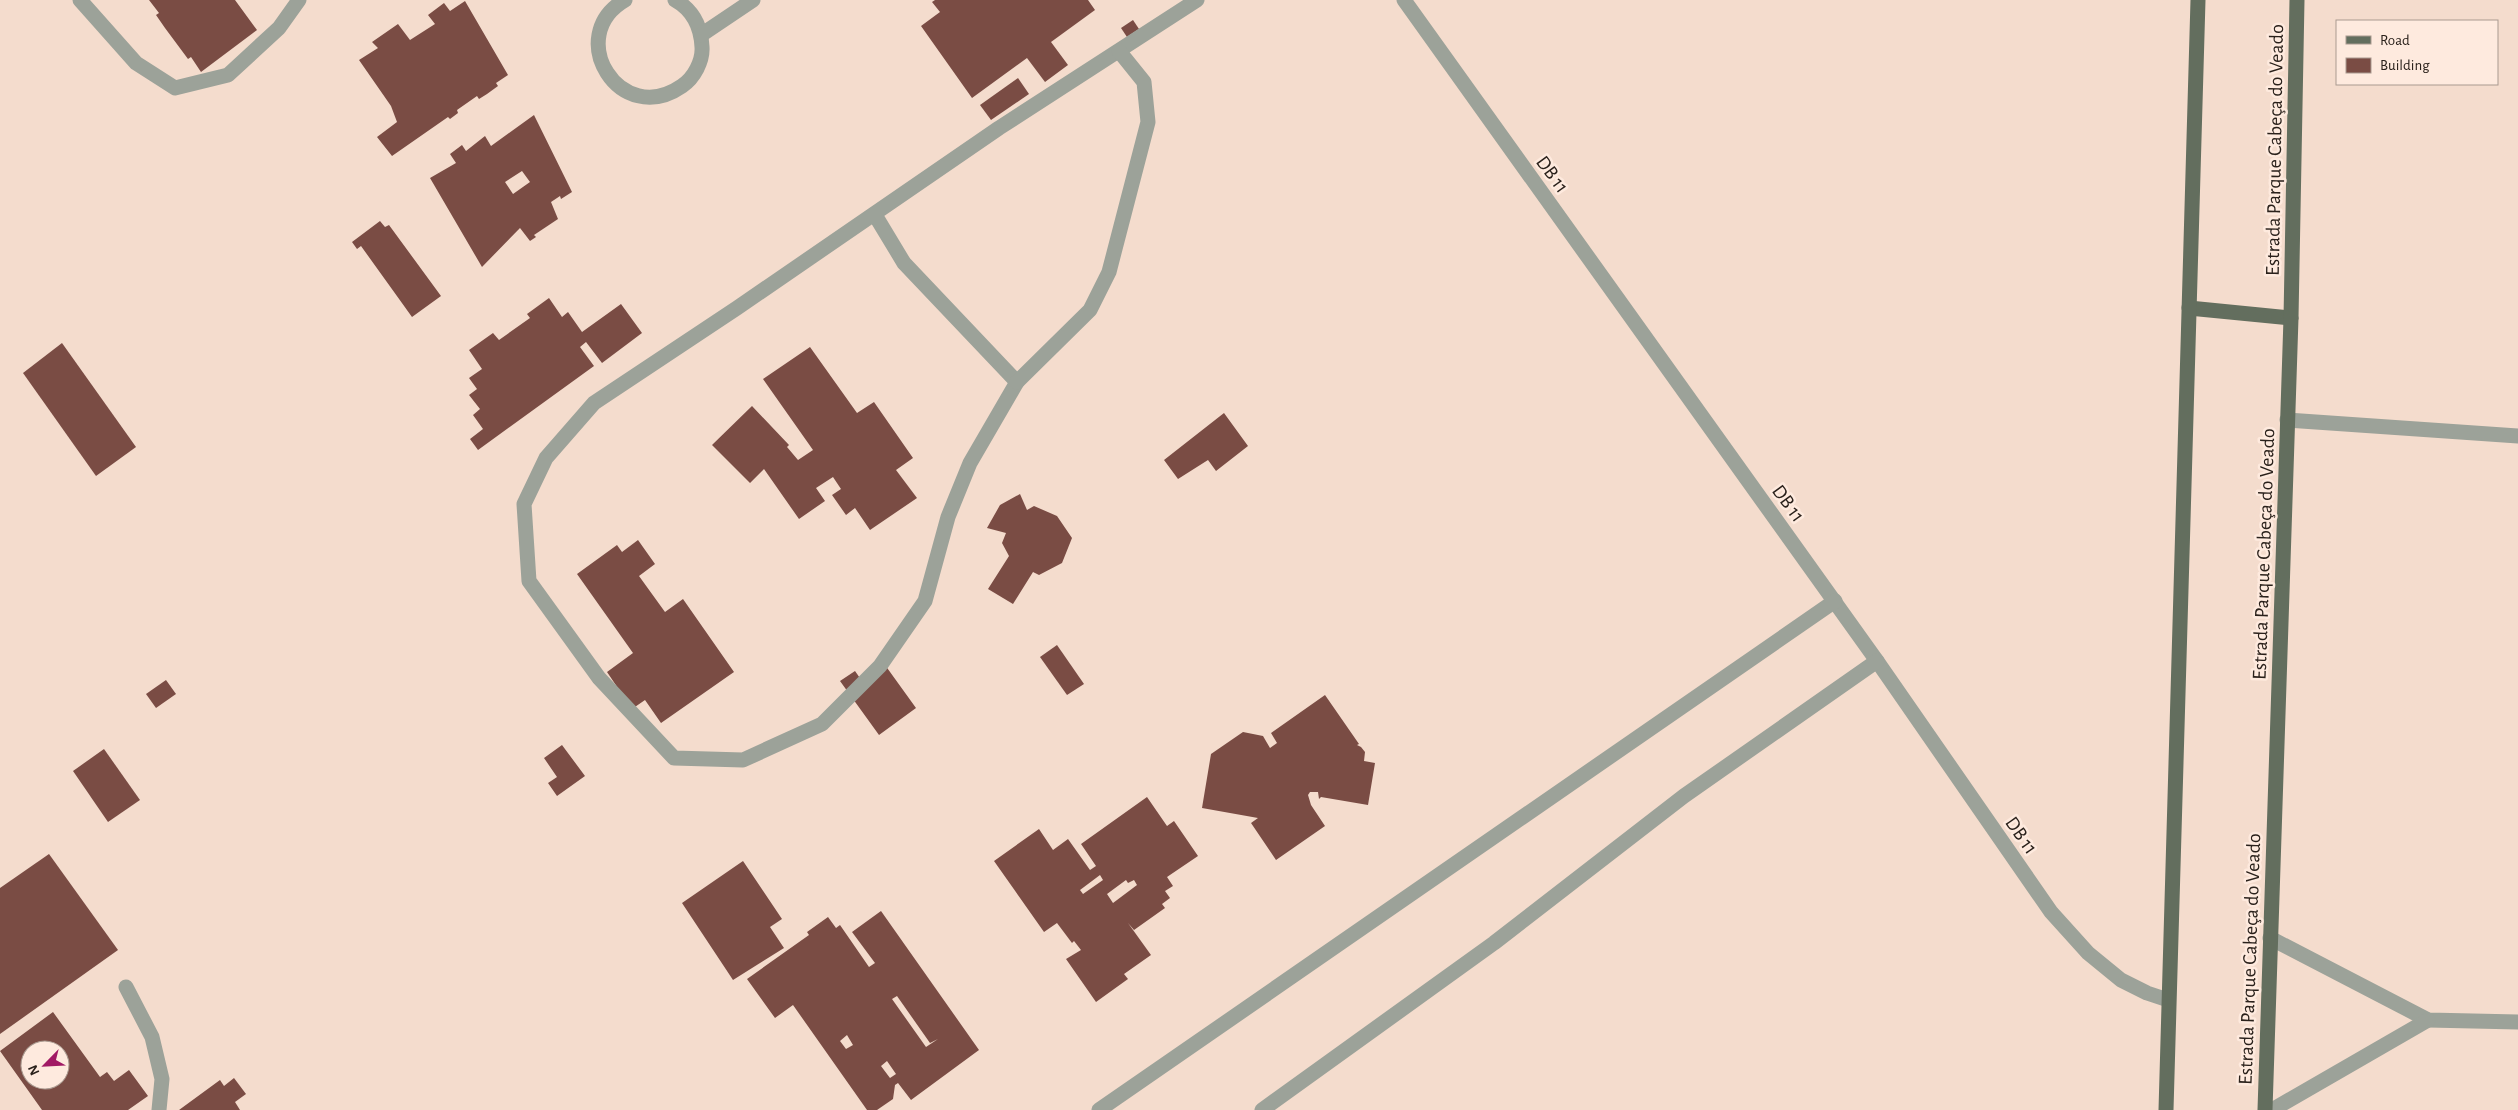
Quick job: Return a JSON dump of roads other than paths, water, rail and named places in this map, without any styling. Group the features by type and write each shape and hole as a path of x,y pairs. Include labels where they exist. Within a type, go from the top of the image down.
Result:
{"main road":[{"path":"2166,1110 2198,0"},
{"name":"Estrada Parque Cabeça do Veado","path":"2264,1110 2288,420 2297,0"},
{"path":"2189,308 2291,318"}],"street":[{"path":"80,0 136,63 175,88 228,75 279,28 299,0"},
{"path":"625,0 618,4 606,17 600,32 598,49 602,65 611,80 624,91 640,96 657,98 673,92 686,83 697,69 702,52 701,35 695,18 684,4 675,0"},
{"path":"701,35 753,0"},
{"path":"1119,51 1144,82 1148,122 1109,272 1090,310 1017,382 970,463 948,517 925,601 880,666 822,724 743,760 674,758 599,678 529,581 524,504 546,458 594,403 738,308 843,234 875,215 999,128 1197,0"},
{"name":"DB 11","path":"1404,0 1835,601 2051,912 2088,954 2121,980 2147,993 2168,1000"},
{"path":"875,215 904,262 1017,382"},
{"path":"2288,420 2518,436"},
{"path":"1099,1110 1835,601"},
{"path":"1262,1110 1494,942 1684,796 1877,661"},
{"path":"2270,938 2428,1020 2518,1022"},
{"path":"126,987 152,1037 162,1079 159,1110"},
{"path":"2272,1110 2428,1020"}]}
